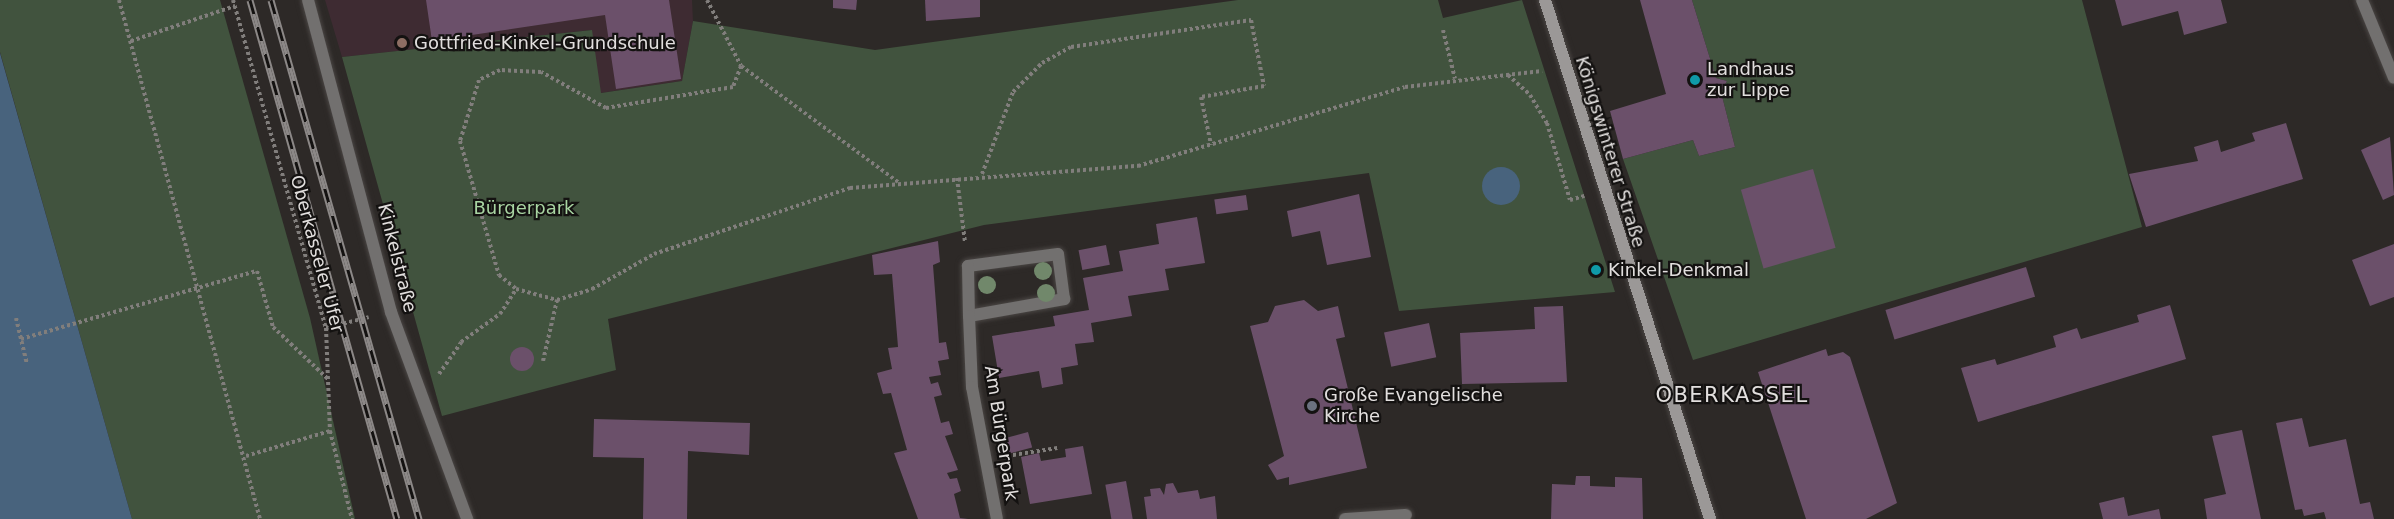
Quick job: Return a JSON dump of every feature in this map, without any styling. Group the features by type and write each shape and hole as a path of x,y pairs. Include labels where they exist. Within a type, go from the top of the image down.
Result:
{"main road":[{"name":"Königswinterer Straße","path":"1545,0 1710,519"}],"street":[{"name":"Kinkelstraße","path":"308,0 391,312 467,519"},
{"path":"2362,0 2394,78"},
{"path":"968,266 1058,254 1064,299 969,316"},
{"name":"Am Bürgerpark","path":"968,266 972,387 997,519"},
{"path":"1345,519 1406,514"}],"path":[{"path":"119,0 246,456 260,519"},
{"name":"Oberkasseler Ufer","path":"233,0 326,328 330,431 352,519"},
{"path":"707,0 741,66 898,182"},
{"path":"131,41 235,6"},
{"path":"982,174 1012,92 1042,63 1071,47 1251,20 1263,86 1201,97 1211,145"},
{"path":"1443,30 1455,79"},
{"path":"741,66 733,87 606,108 521,67 479,80 460,141 498,275 516,289 557,300 592,289 654,254 758,215 850,188 982,174 1138,166 1211,145 1323,108 1455,79 1565,68"},
{"path":"1508,75 1530,95 1546,123 1570,200 1584,196"},
{"path":"957,178 968,266"},
{"path":"21,339 257,271 273,327 329,380"},
{"path":"433,382 461,342 500,314 516,289"},
{"path":"543,361 557,300"},
{"path":"326,328 391,312"},
{"path":"16,318 27,364"},
{"path":"246,456 330,431"},
{"path":"986,460 1057,448"}],"shaded area":[{"name":"Gottfried-Kinkel-Grundschule","path":"325,0 692,0 693,21 682,81 600,93 591,30 342,57"}],"green space":[{"path":"0,0 220,0 310,318 355,519 132,519 0,52"},
{"name":"Bürgerpark","path":"1238,0 1438,0 1443,18 1522,0 1615,292 1399,311 1369,173 984,225 608,319 616,370 442,416 342,57 592,30 601,93 682,81 693,21 875,50"},
{"path":"1692,0 2082,0 2142,227 1693,360 1623,159 1693,140 1699,156 1735,147 1721,92 1727,81 1716,78"}],"water":[{"path":"0,53 76,321 132,519 0,519"},
{"path":"1501,167 1514,173 1520,186 1514,199 1501,205 1488,199 1482,186 1488,173"}],"building":[{"path":"426,0 669,0 681,79 616,89 605,15 432,41"},
{"path":"833,0 857,0 856,10 833,8"},
{"path":"925,0 980,0 980,17 926,21"},
{"name":"Landhaus zur Lippe","path":"1640,0 1692,0 1716,78 1727,81 1721,92 1735,147 1699,156 1693,140 1623,159 1610,111 1666,94"},
{"path":"2115,0 2221,0 2227,23 2184,35 2178,11 2122,26"},
{"path":"2286,123 2303,179 2146,227 2129,174 2198,161 2194,147 2218,140 2221,152 2255,141 2252,133"},
{"path":"2390,137 2394,195 2383,200 2361,150"},
{"path":"1813,169 1836,248 1764,268 1741,190"},
{"path":"1359,194 1371,257 1327,265 1320,231 1292,237 1287,211"},
{"path":"1246,195 1248,210 1216,214 1214,199"},
{"path":"1197,217 1205,263 1165,269 1169,290 1128,296 1132,316 1091,323 1094,342 1075,344 1078,365 1061,368 1063,384 1042,388 1039,371 999,378 992,336 1055,326 1053,316 1089,310 1083,278 1123,271 1119,251 1159,244 1156,224"},
{"path":"938,241 940,262 933,265 939,343 946,342 949,359 938,361 941,375 929,377 931,384 938,382 942,395 934,397 941,423 949,421 953,434 945,436 958,470 947,473 950,479 957,478 961,491 954,494 960,518 968,519 918,519 894,453 907,450 891,393 883,394 877,373 892,369 888,348 898,347 892,274 874,275 872,255"},
{"path":"2394,244 2394,297 2370,306 2352,260"},
{"path":"1106,245 1110,265 1082,270 1079,250"},
{"path":"2026,267 2035,297 1894,340 1885,310"},
{"name":"Große Evangelische Kirche","path":"1304,300 1318,311 1338,306 1345,337 1336,339 1367,468 1289,485 1289,477 1277,480 1268,465 1284,456 1250,326 1268,322 1275,306"},
{"path":"2170,305 2186,359 1978,422 1961,368 1995,359 1997,365 2056,347 2053,336 2077,328 2081,339 2139,322 2137,315"},
{"path":"1563,306 1567,382 1462,384 1460,333 1535,329 1534,307"},
{"path":"1429,323 1436,357 1391,367 1384,333"},
{"path":"522,347 530,351 534,359 530,367 522,371 514,367 510,359 514,351"},
{"path":"1826,349 1828,356 1843,352 1850,357 1897,503 1866,519 1806,519 1758,372"},
{"path":"2302,418 2309,447 2346,439 2360,504 2370,502 2374,519 2326,519 2324,512 2304,516 2302,509 2295,510 2276,423"},
{"path":"594,419 750,423 749,455 688,451 687,519 643,519 644,458 593,457"},
{"path":"2242,430 2261,519 2207,519 2204,499 2226,494 2212,436"},
{"path":"1028,432 1032,447 1004,455 1000,440"},
{"path":"1083,446 1092,494 1030,504 1021,457 1039,453 1041,461 1066,457 1065,449"},
{"path":"1576,476 1590,476 1590,486 1615,487 1615,477 1642,478 1643,519 1551,519 1552,484 1575,485"},
{"path":"1126,481 1133,519 1111,519 1105,485"},
{"path":"1173,483 1178,493 1198,490 1200,499 1215,496 1217,519 1147,519 1144,497 1151,496 1150,489 1160,488 1164,495 1166,484"},
{"path":"2124,497 2128,516 2159,509 2161,519 2103,519 2099,503"}],"railway":[{"path":"250,0 397,519"},
{"path":"271,0 419,519"}],"place":[{"name":"Gottfried-Kinkel-Grundschule","path":"402,43"},
{"name":"Landhaus zur Lippe","path":"1695,80"},
{"name":"Kinkel-Denkmal","path":"1596,270"},
{"name":"Große Evangelische Kirche","path":"1312,406"}],"district":[{"name":"OBERKASSEL","path":"1732,395"}]}
